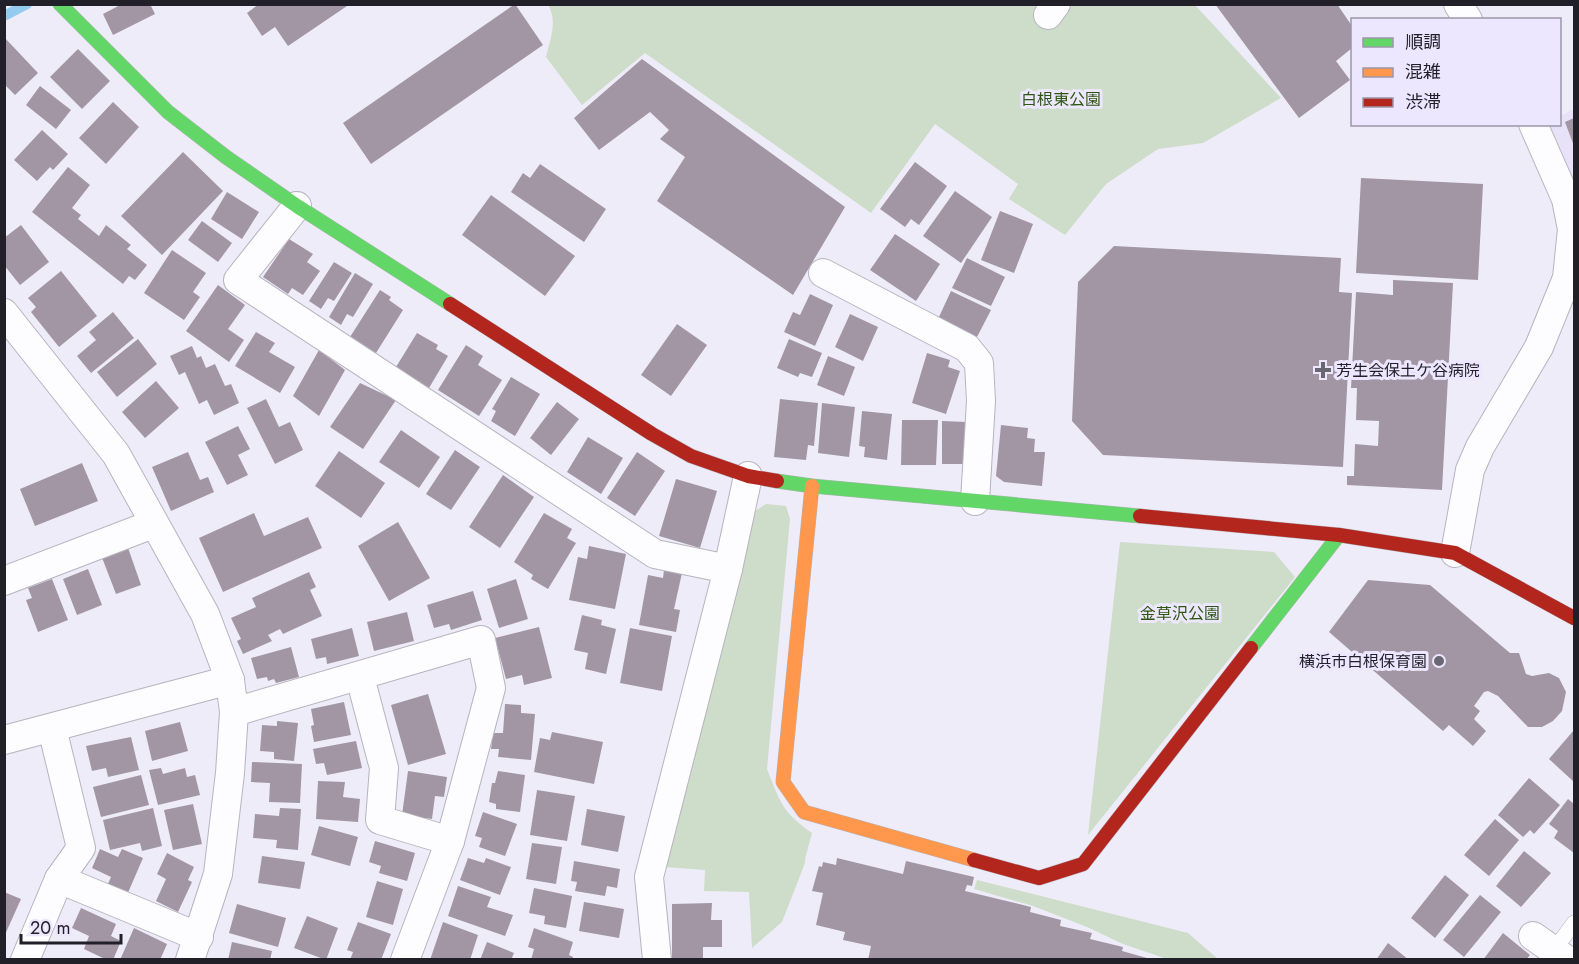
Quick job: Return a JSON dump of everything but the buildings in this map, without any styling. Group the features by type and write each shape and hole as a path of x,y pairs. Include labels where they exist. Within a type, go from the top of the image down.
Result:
{"street":[{"path":"60,4 168,112 226,157 297,206 652,434 691,456 748,476 812,486 1339,535 1455,553 1575,618"},
{"path":"1458,4 1467,18"},
{"path":"1455,553 1470,470 1480,447 1539,347 1567,278 1572,229 1566,199 1534,126"},
{"path":"297,206 238,280 655,554 728,569"},
{"path":"823,273 968,348 979,363 981,401 975,501"},
{"path":"4,313 116,454 205,614 230,680 234,712 230,773 218,873 195,948 59,879"},
{"path":"657,960 649,877 728,569 748,476"},
{"path":"812,486 783,782 804,812 1039,878 1083,864 1339,535"},
{"path":"4,581 153,524"},
{"path":"234,712 481,640 491,688 450,841 405,960"},
{"path":"360,677 384,768 380,820 450,841"},
{"path":"4,740 230,680"},
{"path":"25,960 59,879 81,848 52,728"}],"lane":[{"path":"1551,948 1575,923"}],"shaded area":[{"path":"1574,109 1574,202 1546,126 1561,126 1561,116"}],"green space":[{"name":"白根東公園","path":"548,5 1195,5 1281,98 1203,143 1158,149 1106,184 1065,235 1009,199 1018,184 935,124 871,213 645,53 582,105 546,57 553,24"},
{"path":"766,504 786,506 790,519 767,769 783,806 794,819 812,833 805,863 782,922 752,948 749,892 704,891 705,870 665,867 752,513"},
{"name":"金草沢公園","path":"1120,542 1274,552 1295,577 1088,835"},
{"path":"977,880 1188,933 1218,959 1167,959 1123,944 1033,906 974,889"}],"waterway":[{"path":"4,16 27,4"}],"traffic: fast":[{"path":"60,4 168,112 226,157 297,206 450,304"},
{"path":"777,481 1140,516"},
{"path":"1251,648 1339,535"}],"traffic: slow":[{"path":"812,486 783,782 804,812 974,860"}],"traffic: jam":[{"path":"450,304 652,434 691,456 748,476 777,481"},
{"path":"1140,516 1339,535 1455,553 1574,618"},
{"path":"974,860 1039,878 1083,864 1251,648"}],"place":[{"name":"芳生会保土ケ谷病院","path":"1323,370"},
{"name":"横浜市白根保育園","path":"1439,661"}]}
